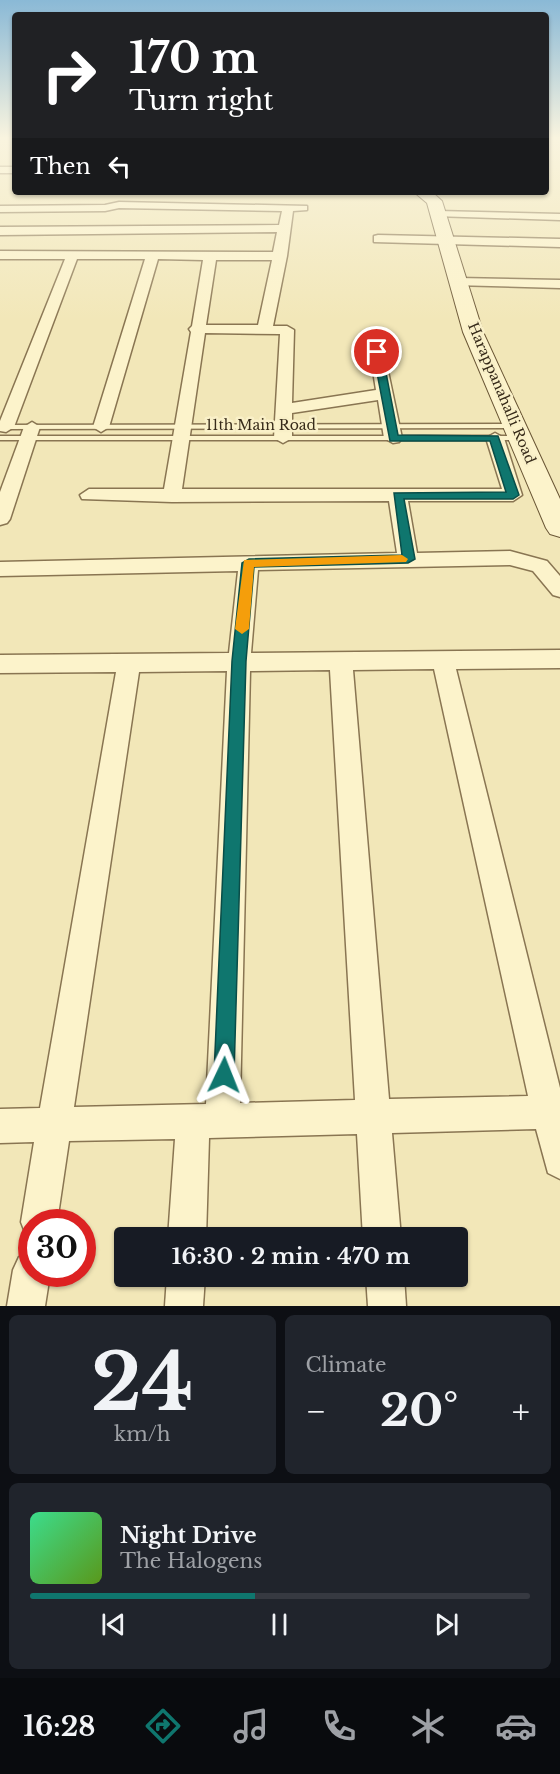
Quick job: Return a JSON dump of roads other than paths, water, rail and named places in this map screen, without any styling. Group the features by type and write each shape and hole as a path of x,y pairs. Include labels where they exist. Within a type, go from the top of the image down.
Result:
{"street":[{"name":"Harappanahalli Road","path":"432,199 473,332 560,528"},
{"path":"0,208 110,208 119,205 303,208"},
{"path":"172,496 196,329 216,255 232,229 240,207"},
{"path":"101,230 110,208"},
{"path":"265,328 281,256 283,229 288,208"},
{"path":"438,214 560,217"},
{"path":"0,231 283,229"},
{"path":"378,239 560,243"},
{"path":"2,430 73,254"},
{"path":"0,255 281,256"},
{"path":"101,426 153,255"},
{"path":"458,282 560,284"},
{"path":"196,329 265,328 284,329 289,332 283,432"},
{"path":"377,352 391,432"},
{"path":"285,408 384,394"},
{"path":"0,519 30,432"},
{"path":"89,495 513,495 495,438"},
{"path":"398,496 408,559"},
{"path":"0,569 510,558 540,566 560,590"},
{"path":"190,1227 208,1121 239,661 249,563"},
{"path":"0,664 560,659"},
{"path":"443,660 554,1112 560,1161"},
{"path":"341,661 381,1227"},
{"path":"41,1209 129,663"},
{"path":"0,1126 554,1112"},
{"path":"26,1306 29,1287"},
{"path":"184,1306 185,1287"},
{"path":"386,1287 387,1306"}],"lane":[{"name":"11th Main Road","path":"2,430 30,432 101,426 181,432"},
{"name":"11th Main Road","path":"2,430 30,432 519,432"},
{"name":"11th Main Road","path":"391,432 495,438 519,432"}]}
